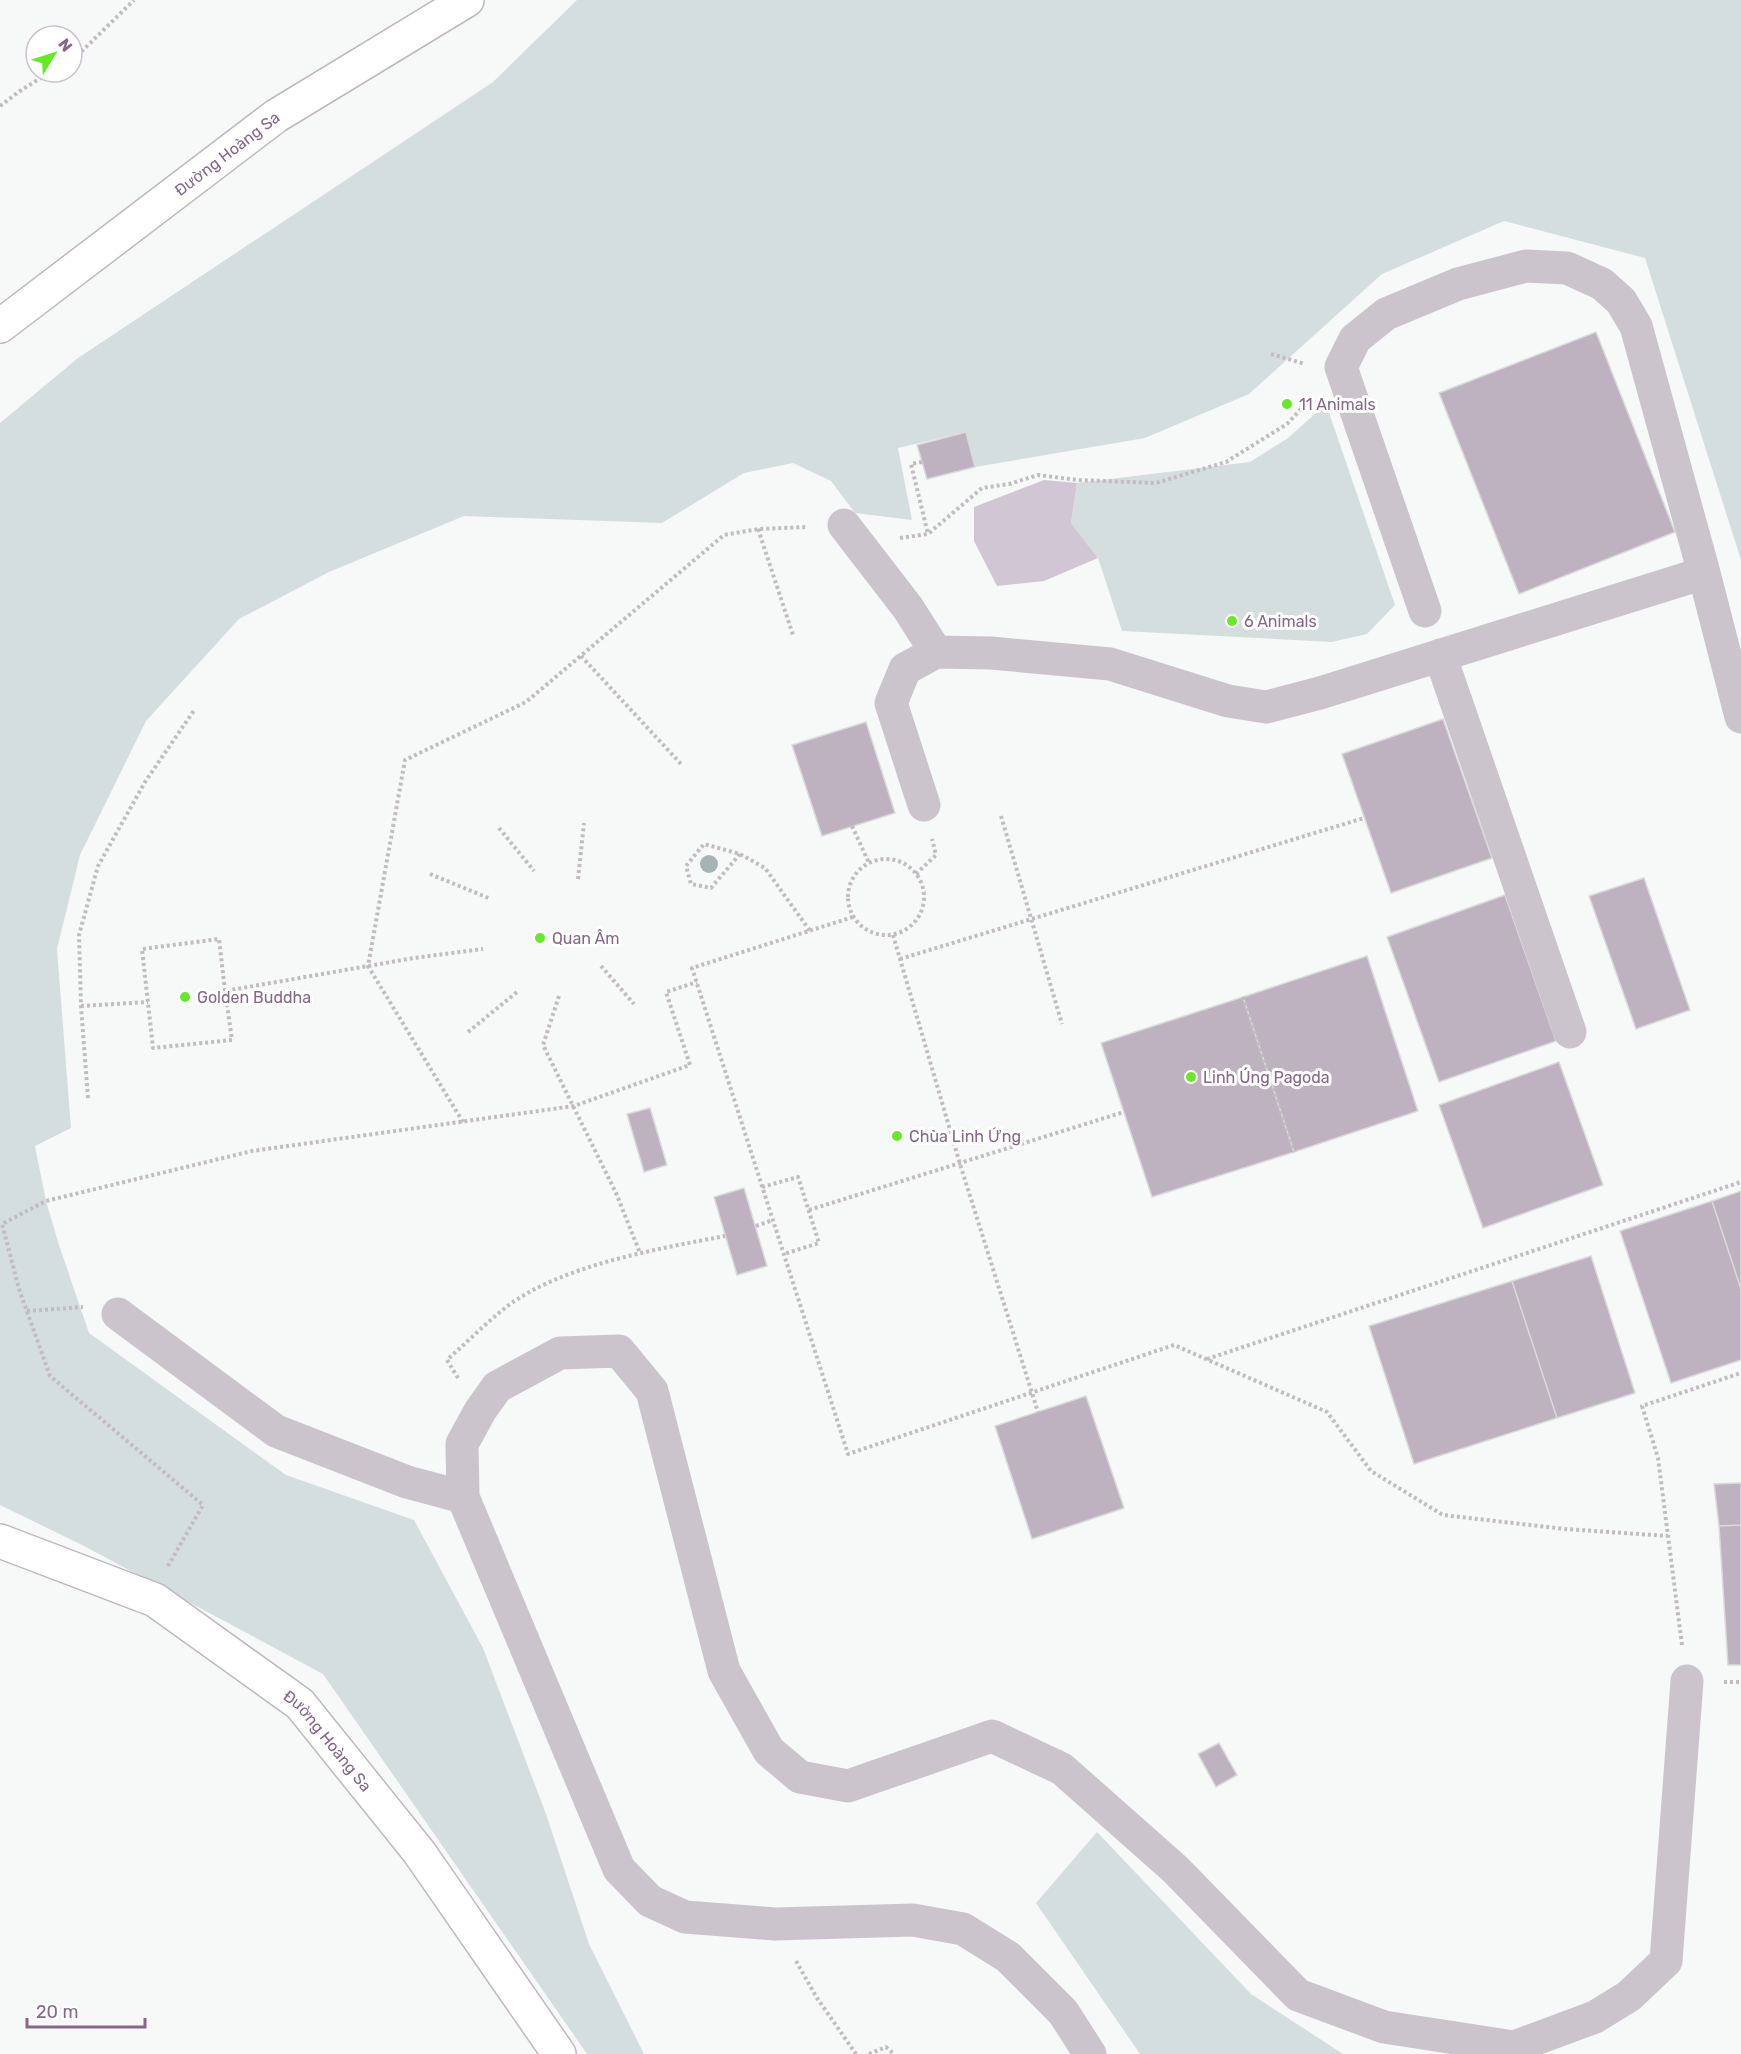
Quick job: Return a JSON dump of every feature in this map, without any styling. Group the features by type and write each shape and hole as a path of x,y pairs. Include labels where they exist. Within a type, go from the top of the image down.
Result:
{"main road":[{"name":"Đường Hoàng Sa","path":"0,326 276,116 466,0"},
{"name":"Đường Hoàng Sa","path":"0,1541 155,1600 300,1704 419,1852 558,2054"}],"lane":[{"path":"1425,611 1341,367 1355,339 1386,314 1458,284 1526,266 1567,268 1602,284 1621,301 1636,326 1741,717"},
{"path":"844,525 908,608 936,652"},
{"path":"924,805 891,703 905,669 936,652 992,653 1110,664 1228,702 1266,707 1320,693 1704,573"},
{"path":"1440,655 1570,1032"},
{"path":"118,1314 276,1431 407,1482 463,1497"},
{"path":"1090,2054 1063,2012 1008,1957 963,1929 913,1920 775,1923 685,1917 650,1901 619,1869 463,1497 462,1444 497,1387 560,1353 619,1352 652,1391 724,1671 770,1752 800,1777 848,1786 992,1736 1062,1769 1175,1869 1298,1995 1384,2027 1560,2054"},
{"path":"1514,2048 1594,2017 1629,1996 1666,1961 1687,1681"}],"path":[{"path":"84,50 134,0"},
{"path":"0,106 31,84"},
{"path":"922,462 911,465 928,534 982,488 1009,484 1038,475 1078,480 1156,483 1226,462 1287,424 1341,367"},
{"path":"463,1122 368,966 405,760 526,702 724,535 758,530 844,525"},
{"path":"758,530 793,635"},
{"path":"581,656 681,764"},
{"path":"88,1098 81,1006 79,935 98,866 145,782 195,709"},
{"path":"1001,816 1062,1024"},
{"path":"900,959 1364,818"},
{"path":"578,879 584,823"},
{"path":"852,826 869,862"},
{"path":"499,828 534,871"},
{"path":"740,854 711,888 691,884 686,866 704,844 740,854 765,868 810,931"},
{"path":"882,859 894,860 916,874 922,886 924,899 915,922 905,930 892,935 881,935 860,926 853,917 848,906 847,893 858,870 869,862 882,859"},
{"path":"430,874 491,899"},
{"path":"853,917 692,968 848,1454 1174,1344 1327,1412 1371,1471 1443,1515 1565,1529 1668,1536"},
{"path":"892,935 960,1164 1038,1412"},
{"path":"219,939 225,991 232,1040 153,1048 142,948 219,939"},
{"path":"225,991 483,949"},
{"path":"601,966 634,1004"},
{"path":"155,1600 171,1558 203,1505 50,1376 19,1289 2,1224 46,1201 252,1151 574,1106 690,1065 666,992 697,982"},
{"path":"468,1032 517,992"},
{"path":"559,996 543,1045 616,1193 640,1253"},
{"path":"1244,997 1294,1152"},
{"path":"81,1006 148,1002"},
{"path":"809,1210 1124,1112"},
{"path":"762,1187 798,1177 809,1210 819,1243 784,1254"},
{"path":"1207,1359 1741,1182"},
{"path":"756,1227 773,1220"},
{"path":"447,1360 506,1307 552,1280 640,1253 725,1236"},
{"path":"27,1311 107,1305 118,1314"},
{"path":"1687,1681 1658,1458 1642,1406 1741,1373"},
{"path":"775,1923 817,1998 856,2054"},
{"path":"869,2054 886,2047 894,2054"}],"shaded area":[{"path":"577,0 1741,0 1741,560 1645,258 1504,221 1382,274 1249,394 1145,438 975,467 965,432 898,448 912,520 855,513 831,481 793,463 744,473 662,523 464,516 329,572 239,619 146,721 80,855 57,949 71,1128 35,1146 46,1201 89,1333 286,1475 414,1520 483,1648 546,1814 589,1944 644,2054 587,2054 323,1674 84,1546 0,1505 0,423 78,358 493,82"},
{"path":"1326,404 1395,605 1367,634 1332,642 1122,631 1098,558 1071,523 1077,483 1250,462 1288,438"},
{"path":"1044,480 1077,483 1071,523 1098,558 1044,581 997,586 974,541 974,507"},
{"path":"1097,1832 1251,1994 1343,2054 1140,2054 1036,1903"}],"building":[{"path":"1596,332 1675,532 1519,594 1439,393"},
{"path":"966,432 975,467 927,479 917,445"},
{"path":"1443,719 1492,858 1391,893 1342,754"},
{"path":"866,722 895,813 822,836 792,745"},
{"path":"1644,878 1690,1010 1636,1029 1589,896"},
{"path":"1505,895 1556,1041 1439,1082 1387,937"},
{"path":"1367,956 1418,1111 1294,1152 1243,997"},
{"name":"Linh Úng Pagoda","path":"1243,997 1294,1152 1152,1197 1101,1043"},
{"path":"1559,1062 1603,1185 1483,1228 1439,1105"},
{"path":"650,1108 667,1165 644,1172 627,1114"},
{"path":"744,1188 767,1266 737,1275 714,1197"},
{"path":"1741,1191 1741,1289 1712,1201"},
{"path":"1712,1201 1741,1289 1741,1360 1671,1383 1620,1231"},
{"path":"1591,1256 1635,1393 1557,1418 1512,1281"},
{"path":"1512,1281 1557,1418 1414,1464 1369,1326"},
{"path":"1086,1396 1124,1508 1032,1539 995,1426"},
{"path":"1741,1483 1741,1525 1719,1526 1714,1484"},
{"path":"1741,1525 1741,1665 1728,1665 1719,1526"},
{"path":"1219,1743 1237,1775 1216,1787 1198,1754"}],"place":[{"name":"11 Animals","path":"1287,404"},
{"name":"6 Animals","path":"1232,621"},
{"name":"Quan Âm","path":"540,938"},
{"name":"Golden Buddha","path":"185,997"},
{"name":"Linh Úng Pagoda","path":"1191,1077"},
{"name":"Chùa Linh Ứng","path":"897,1136"}]}
